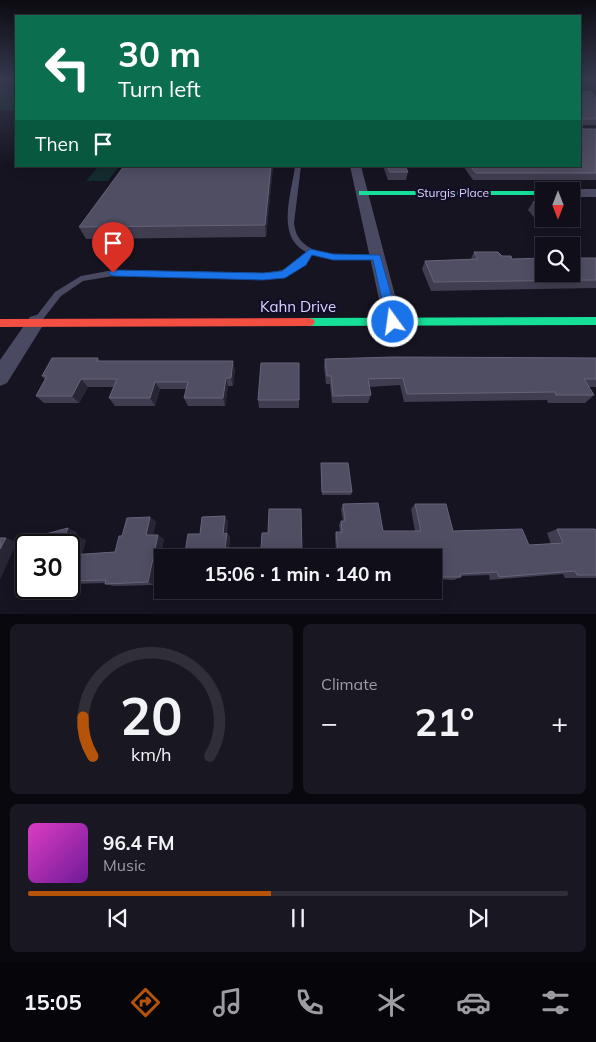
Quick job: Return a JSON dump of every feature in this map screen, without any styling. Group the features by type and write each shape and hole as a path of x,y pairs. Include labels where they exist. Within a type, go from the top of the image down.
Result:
{"street":[{"path":"355,167 393,322"},
{"name":"Sturgis Place","path":"362,193 535,193"},
{"path":"580,193 596,193"},
{"name":"Kahn Drive","path":"0,323 596,321"},
{"path":"0,377 36,322"}],"lane":[{"path":"298,167 291,228 299,243 310,252 333,257 377,257"},
{"path":"36,322 58,294 81,279 113,273 263,276 285,274 302,262 310,252"}],"green space":[{"path":"0,109 15,109 15,111"},
{"path":"98,167 118,167 108,181 86,181"}],"building":[{"path":"581,109 596,109 596,119 582,119 582,129 596,129 596,173 476,173 471,167 581,167"},
{"path":"123,167 271,167 265,225 79,227"},
{"path":"388,167 406,167 408,172 390,172"},
{"path":"474,252 498,252 502,256 511,256 512,259 535,258 535,281 434,282 425,261 478,259"},
{"path":"580,258 596,258 596,280 580,280"},
{"path":"394,357 596,358 596,379 584,379 594,395 556,395 555,392 407,394 403,378 368,379 371,395 333,396 331,376 327,376 325,359"},
{"path":"52,358 98,358 96,361 233,361 231,378 226,378 223,398 184,398 188,382 155,382 150,398 109,398 117,379 81,379 72,396 36,396 47,376 42,376"},
{"path":"261,363 299,363 299,400 258,400"},
{"path":"321,463 348,463 352,492 322,492"},
{"path":"378,503 383,531 421,531 415,504 446,504 453,531 522,529 529,545 563,543 557,529 595,529 596,575 577,575 575,571 499,577 497,572 460,574 461,577 442,577 442,549 338,549 336,532 342,532 341,521 345,521 343,504"},
{"path":"269,509 301,509 302,549 186,549 188,534 200,534 202,517 225,516 223,534 227,533 225,548 261,548 262,533 268,533"},
{"path":"150,517 146,535 158,535 148,582 105,584 106,580 80,581 80,554 115,552 119,536 122,536 127,518"},
{"path":"68,528 66,534 46,534"},
{"path":"0,538 6,538 0,549"}],"traffic: fast":[{"path":"362,193 535,193"},
{"path":"309,322 596,321"}],"traffic: jam":[{"path":"0,323 309,322"}],"route":[{"path":"113,273 263,276 285,274 302,262 310,252 333,257 377,257 393,322"}]}
